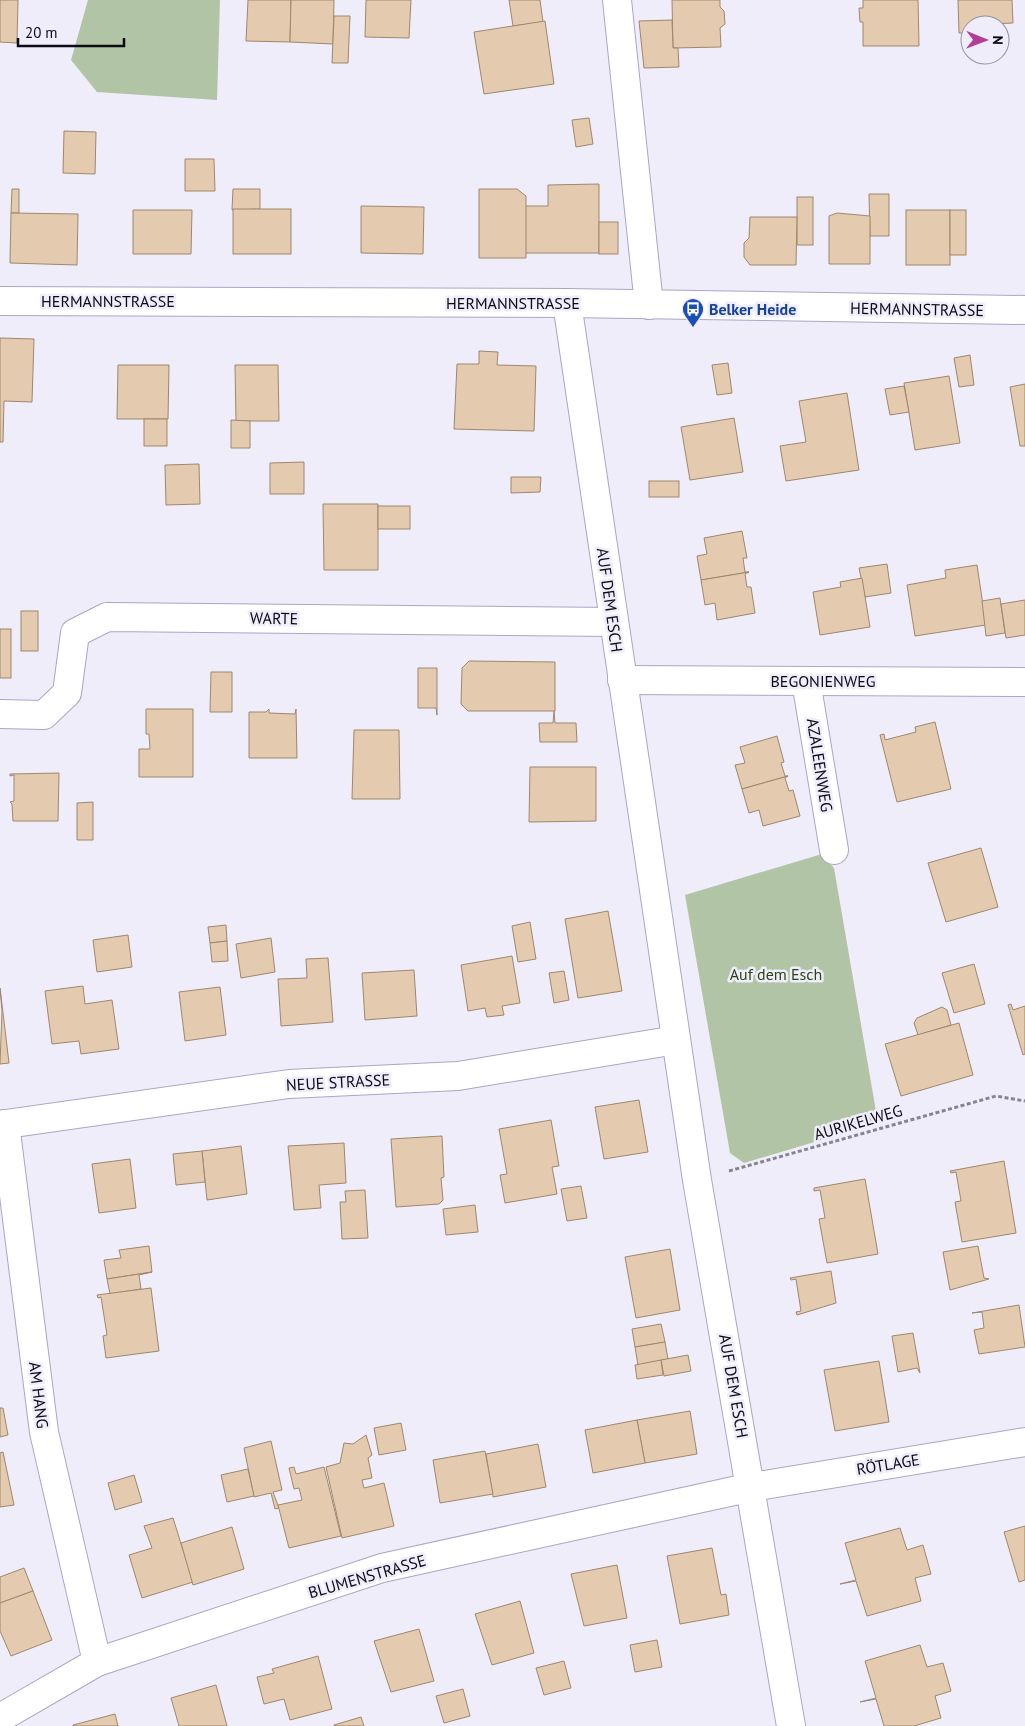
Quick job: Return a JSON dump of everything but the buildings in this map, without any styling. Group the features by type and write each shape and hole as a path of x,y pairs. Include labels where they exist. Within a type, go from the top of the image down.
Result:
{"street":[{"path":"616,0 648,305"},
{"name":"HERMANNSTRASSE","path":"0,301 567,303 1025,310"},
{"name":"AUF DEM ESCH","path":"567,303 697,1180 752,1487 791,1726"},
{"name":"WARTE","path":"0,714 44,715 66,693 75,633 107,617 614,622"},
{"name":"BEGONIENWEG","path":"622,680 1025,682"},
{"name":"AZALEENWEG","path":"806,680 834,850"},
{"name":"NEUE STRASSE","path":"3,1124 289,1084 458,1076 676,1040"},
{"name":"AM HANG","path":"3,1124 44,1432 97,1662"},
{"name":"RÖTLAGE","path":"752,1487 1025,1442"},
{"name":"BLUMENSTRASSE","path":"0,1718 97,1662 382,1568 752,1487"}],"path":[{"name":"AURIKELWEG","path":"697,1180 996,1096 1025,1101"}],"green space":[{"path":"88,0 220,0 217,100 97,92 71,60"},
{"name":"Auf dem Esch","path":"822,854 834,868 878,1123 744,1163 730,1153 685,895"}],"place":[{"name":"Belker Heide","path":"693,328"}]}
